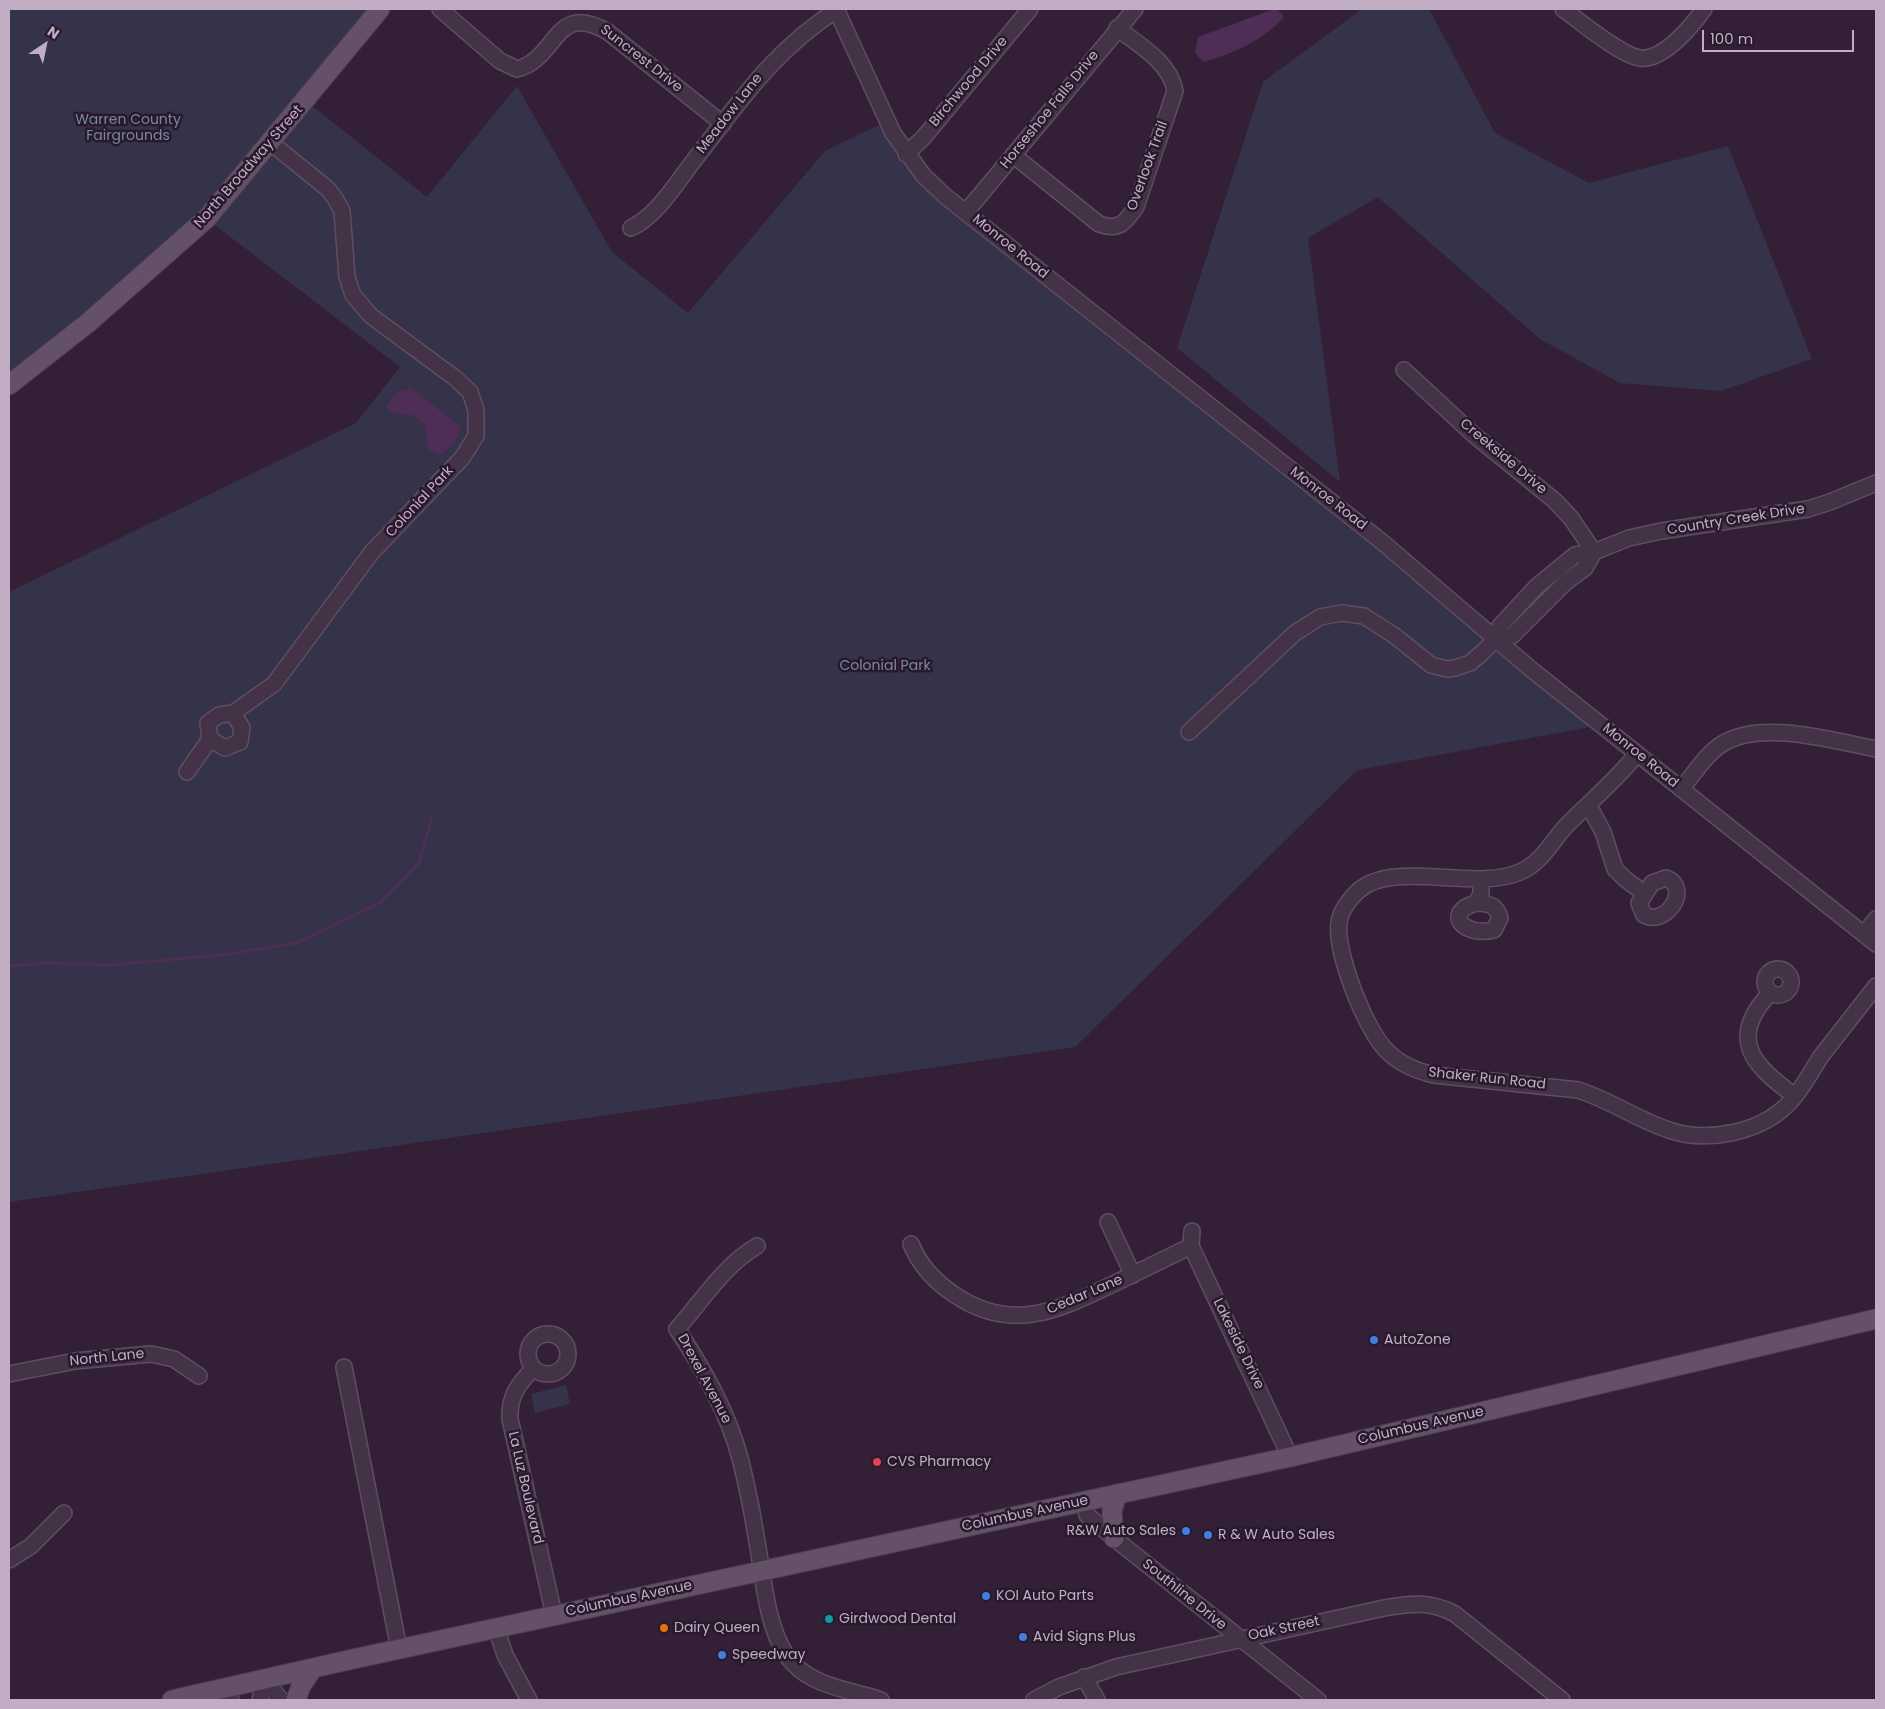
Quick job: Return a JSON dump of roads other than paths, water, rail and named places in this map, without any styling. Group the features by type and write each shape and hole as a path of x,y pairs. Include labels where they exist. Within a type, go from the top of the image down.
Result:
{"main road":[{"name":"North Broadway Street","path":"9,385 94,317 203,223 380,9"},
{"name":"Columbus Avenue","path":"172,1700 761,1570 1290,1457 1876,1319"},
{"path":"1114,1538 1112,1511 1117,1494"},
{"path":"296,1700 301,1686 313,1668"}],"street":[{"name":"Suncrest Drive","path":"440,9 500,61 517,69 532,62 568,24 582,20 589,21 608,32 723,124"},
{"name":"Meadow Lane","path":"631,228 643,221 664,198 777,56 815,23 837,9"},
{"name":"Monroe Road","path":"837,9 879,106 906,154 924,176 966,212 1381,541 1496,639 1637,754 1876,944"},
{"name":"Birchwood Drive","path":"906,154 924,137 1030,9"},
{"name":"Horseshoe Falls Drive","path":"966,212 1117,28 1135,9"},
{"path":"1563,9 1626,54 1640,58 1653,56 1666,49 1688,29 1704,9"},
{"name":"Overlook Trail","path":"1013,155 1099,224 1111,228 1120,225 1129,218 1136,207 1174,91 1173,78 1164,66 1117,28"},
{"name":"Colonial Park","path":"187,772 210,739 208,723 219,715 233,712 274,684 372,552 462,458 476,436 476,410 470,392 455,378 371,316 353,295 346,277 342,211 336,200 328,189 271,143"},
{"name":"Creekside Drive","path":"1404,370 1479,439 1555,501 1570,518 1594,552"},
{"name":"Country Creek Drive","path":"1594,552 1629,538 1653,533 1808,509 1876,483"},
{"path":"1189,732 1295,633 1320,617 1342,613 1364,616 1396,636 1425,661 1447,669 1470,663 1496,639 1512,636 1566,582 1585,568 1594,552"},
{"path":"210,739 226,748 240,742 242,728 233,712"},
{"path":"1681,789 1718,747 1731,740 1745,736 1775,732 1805,734 1876,749"},
{"name":"Shaker Run Road","path":"1637,754 1618,778 1568,824 1549,848 1532,865 1519,872 1504,877 1481,879 1382,878 1363,888 1343,909 1339,923 1340,945 1361,1009 1378,1042 1400,1062 1420,1072 1578,1090 1600,1097 1669,1130 1690,1135 1720,1134 1763,1122 1776,1115 1795,1096 1822,1056 1876,986"},
{"path":"1589,806 1603,832 1616,869 1625,879 1644,893"},
{"path":"1476,904 1481,894 1481,879"},
{"path":"1864,934 1876,919"},
{"path":"1770,993 1752,1016 1748,1031 1748,1046 1758,1066 1795,1096"},
{"path":"1108,1222 1132,1275"},
{"name":"Cedar Lane","path":"911,1244 924,1268 946,1289 966,1302 994,1313 1025,1316 1056,1310 1132,1275 1191,1239"},
{"name":"Lakeside Drive","path":"1191,1239 1290,1457"},
{"name":"Drexel Avenue","path":"757,1246 743,1254 726,1270 678,1329 721,1405 735,1442 752,1511 761,1570"},
{"name":"North Lane","path":"9,1374 75,1361 150,1354 174,1359 199,1376"},
{"path":"344,1367 399,1649"},
{"name":"La Luz Boulevard","path":"534,1368 516,1388 510,1412 554,1615"},
{"name":"Southline Drive","path":"1084,1501 1087,1515 1114,1538 1238,1639 1318,1700"},
{"path":"9,1560 31,1546 64,1513"},
{"path":"761,1570 773,1625 780,1643 791,1662 814,1680 881,1700"},
{"name":"Oak Street","path":"1034,1700 1084,1677 1116,1666 1384,1608 1428,1603 1455,1614 1562,1700"},
{"path":"496,1628 505,1655 529,1700"},
{"path":"1084,1677 1098,1700"},
{"path":"260,1700 265,1680"},
{"path":"265,1680 281,1700"},
{"path":"212,1691 231,1700"}],"waterway":[{"path":"9,966 48,963 111,965 222,955 296,943 380,903 419,863 432,817"}],"place":[{"name":"AutoZone","path":"1374,1340"},
{"name":"CVS Pharmacy","path":"877,1462"},
{"name":"R&W Auto Sales","path":"1186,1531"},
{"name":"R & W Auto Sales","path":"1208,1535"},
{"name":"KOI Auto Parts","path":"986,1596"},
{"name":"Girdwood Dental","path":"829,1619"},
{"name":"Dairy Queen","path":"664,1628"},
{"name":"Avid Signs Plus","path":"1023,1637"},
{"name":"Speedway","path":"722,1655"}],"park label":[{"name":"Warren County Fairgrounds","path":"128,128"}]}
